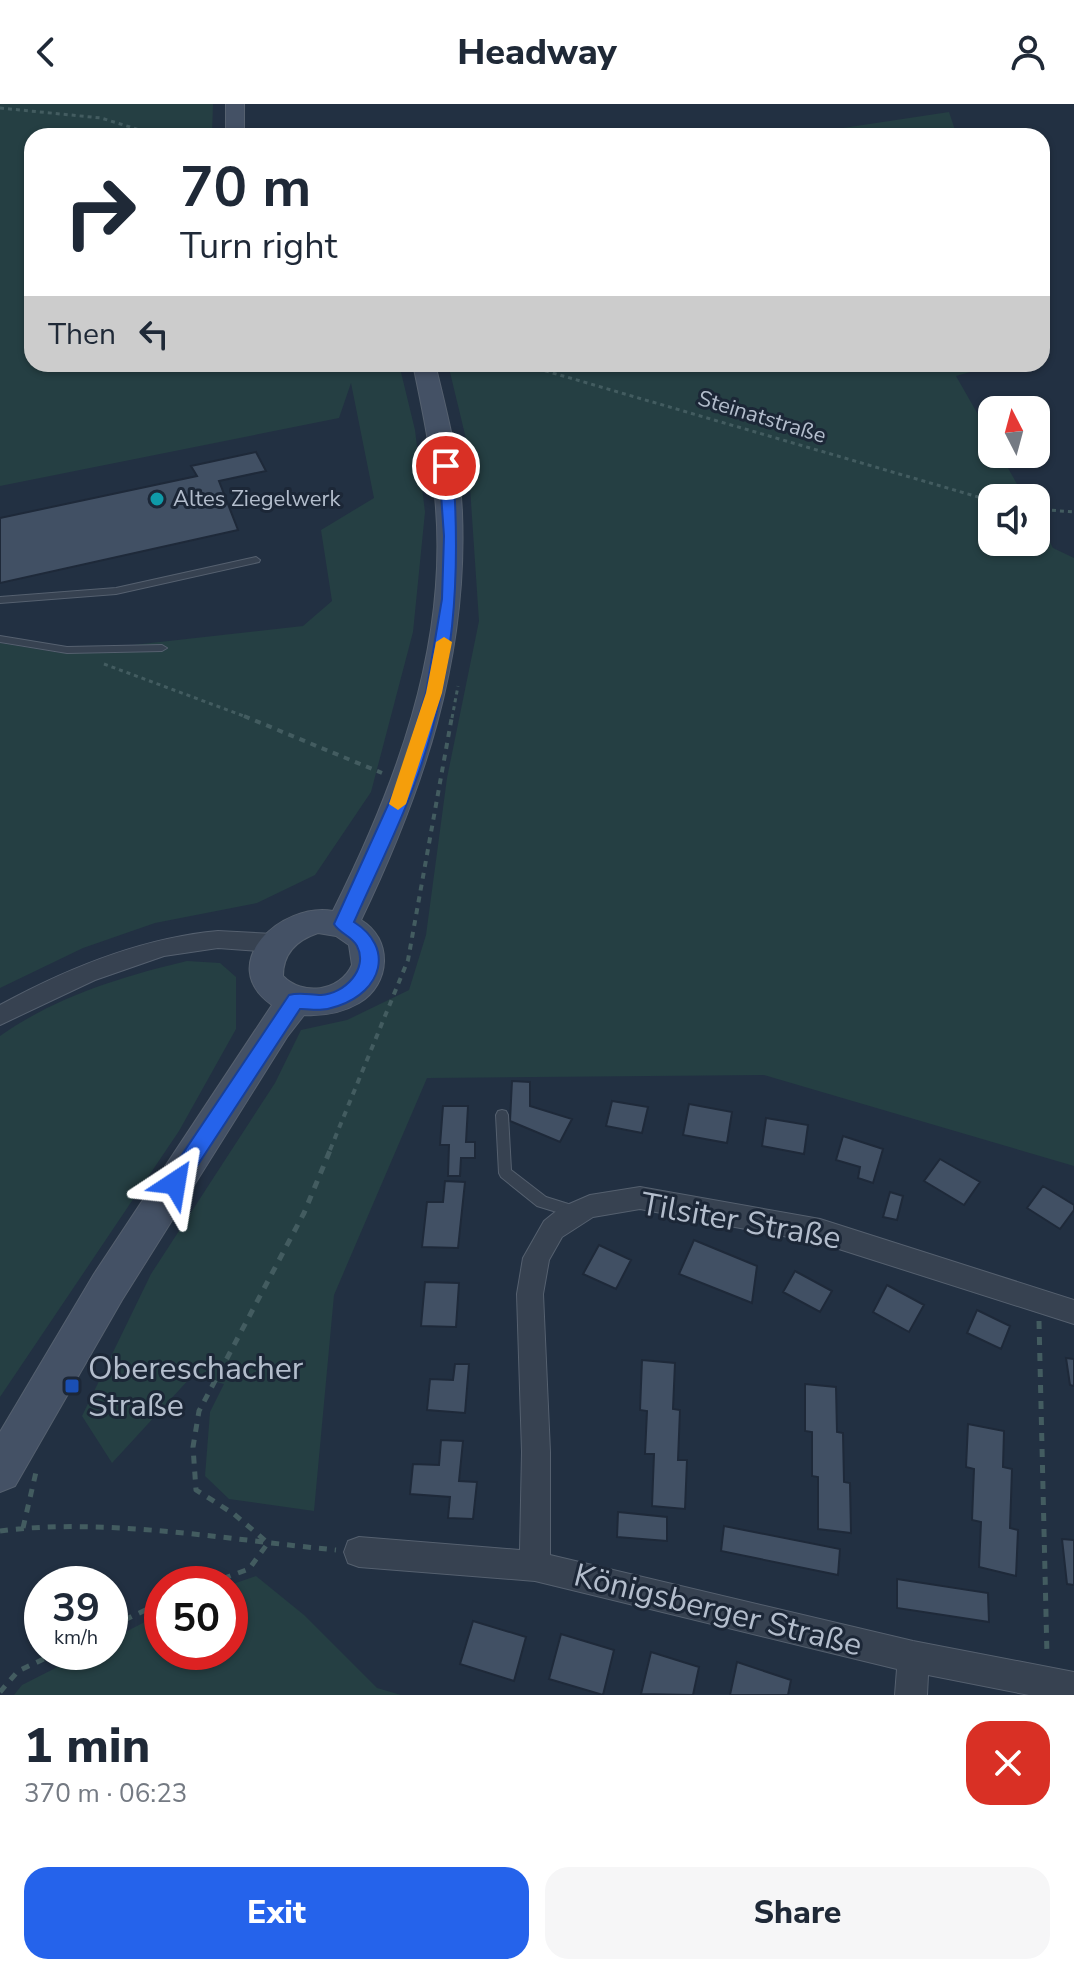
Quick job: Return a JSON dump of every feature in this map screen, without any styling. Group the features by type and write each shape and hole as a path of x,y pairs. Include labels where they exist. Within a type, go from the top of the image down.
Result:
{"main road":[{"path":"235,104 235,128"},
{"path":"343,924 407,783 434,693 449,599 449,486 441,433 426,372"},
{"path":"331,921 343,924 363,937 371,956 366,976 358,986 322,1003 295,1001 283,995 267,976 267,954 274,943 305,923 331,921"},
{"path":"0,1471 108,1287 275,1027 295,1001"}],"street":[{"path":"0,1016 111,962 171,943 217,937 274,943"},
{"name":"Tilsiter Straße","path":"535,1566 536,1452 530,1294 536,1258 553,1229 577,1212 590,1206 640,1198 820,1231 1074,1312"},
{"name":"Königsberger Straße","path":"359,1552 535,1566 913,1657 1061,1685"},
{"path":"911,1695 913,1657"}],"lane":[{"path":"0,600 116,591 256,560"},
{"path":"0,639 67,650 162,648"},
{"path":"502,1115 505,1173 542,1202 577,1212"}],"path":[{"path":"0,108 86,113 130,122 142,128"},
{"name":"Steinatstraße","path":"549,372 978,497"},
{"path":"1050,510 1074,512"},
{"path":"67,650 283,731 407,783"},
{"path":"1038,1299 1061,1685"},
{"path":"0,1531 23,1528 118,1529 359,1552"},
{"path":"0,1692 24,1668"}],"green space":[{"path":"0,104 213,104 212,128 24,128 24,372 401,372 415,430 425,512 413,632 371,792 315,875 257,903 155,923 83,948 0,988 0,643 61,653 303,626 332,601 321,530 374,498 351,383 339,418 0,486"},
{"path":"949,112 954,128 843,128"},
{"path":"450,372 970,372 956,376 978,414 978,468 1008,468 1017,484 978,484 978,556 1050,556 1050,543 1053,548 1074,558 1074,1166 764,1075 427,1078 334,1295 314,1511 229,1499 205,1476 210,1412 224,1384 192,1376 112,1463 82,1416 151,1274 275,1083 301,1030 347,1020 409,990 426,935 447,778 479,621 467,443"},
{"path":"187,961 220,963 236,977 236,1029 179,1131 0,1397 0,1036 66,999"},
{"path":"256,1576 304,1615 377,1688 401,1695 14,1695 22,1685 52,1670 128,1670 128,1631 144,1622 144,1670 248,1670 248,1579"}],"building":[{"name":"Altes Ziegelwerk","path":"256,452 266,471 219,481 238,530 0,583 0,518 197,476 191,466"},
{"path":"512,1081 530,1082 530,1106 572,1119 560,1142 510,1121"},
{"path":"612,1101 648,1107 642,1133 606,1126"},
{"path":"689,1104 732,1112 727,1143 683,1135"},
{"path":"443,1106 468,1106 466,1142 475,1142 475,1158 461,1158 460,1176 448,1176 449,1145 440,1145"},
{"path":"766,1118 808,1125 804,1154 762,1146"},
{"path":"843,1136 883,1149 873,1183 858,1178 860,1167 836,1160"},
{"path":"940,1159 980,1182 964,1205 924,1181"},
{"path":"445,1181 465,1182 458,1248 422,1247 427,1202 443,1202"},
{"path":"1043,1186 1074,1205 1074,1210 1060,1229 1027,1208"},
{"path":"890,1192 903,1196 897,1220 883,1217"},
{"path":"694,1240 757,1266 752,1303 679,1274"},
{"path":"599,1245 631,1260 616,1289 583,1274"},
{"path":"795,1271 832,1291 820,1312 783,1292"},
{"path":"425,1282 459,1283 456,1327 421,1326"},
{"path":"887,1285 924,1305 909,1332 873,1312"},
{"path":"977,1310 1010,1326 1001,1349 967,1333"},
{"path":"1066,1358 1074,1359 1074,1386 1070,1385"},
{"path":"642,1360 675,1363 673,1409 680,1410 678,1460 687,1460 685,1509 652,1506 654,1454 645,1454 647,1411 640,1410"},
{"path":"455,1364 469,1364 465,1413 427,1410 430,1379 453,1380"},
{"path":"805,1384 836,1387 837,1432 843,1433 844,1482 850,1483 851,1533 818,1529 818,1477 812,1476 812,1432 805,1431"},
{"path":"968,1424 1004,1431 1003,1467 1012,1469 1010,1528 1018,1530 1016,1576 979,1567 981,1522 972,1520 974,1469 966,1467"},
{"path":"441,1440 463,1441 459,1481 477,1482 473,1519 448,1518 450,1497 410,1494 413,1464 439,1465"},
{"path":"618,1512 667,1517 667,1541 617,1537"},
{"path":"724,1526 840,1549 838,1575 721,1551"},
{"path":"1062,1539 1074,1540 1074,1585 1067,1584"},
{"path":"897,1579 988,1593 989,1622 897,1608"},
{"path":"473,1621 526,1637 514,1681 460,1664"},
{"path":"561,1634 614,1650 603,1695 549,1679"},
{"path":"651,1652 699,1667 693,1695 641,1694"},
{"path":"737,1662 791,1680 788,1695 730,1695"}],"slow traffic":[{"path":"398,804 434,693 444,642"}],"place":[{"name":"Altes Ziegelwerk","path":"157,499"},
{"name":"Obereschacher Straße","path":"72,1386"}],"route":[{"path":"175,1183 295,1001 322,1003 348,994 366,976 370,966 371,956 363,937 343,924 407,783 434,693 449,599 451,536 446,466"}]}
